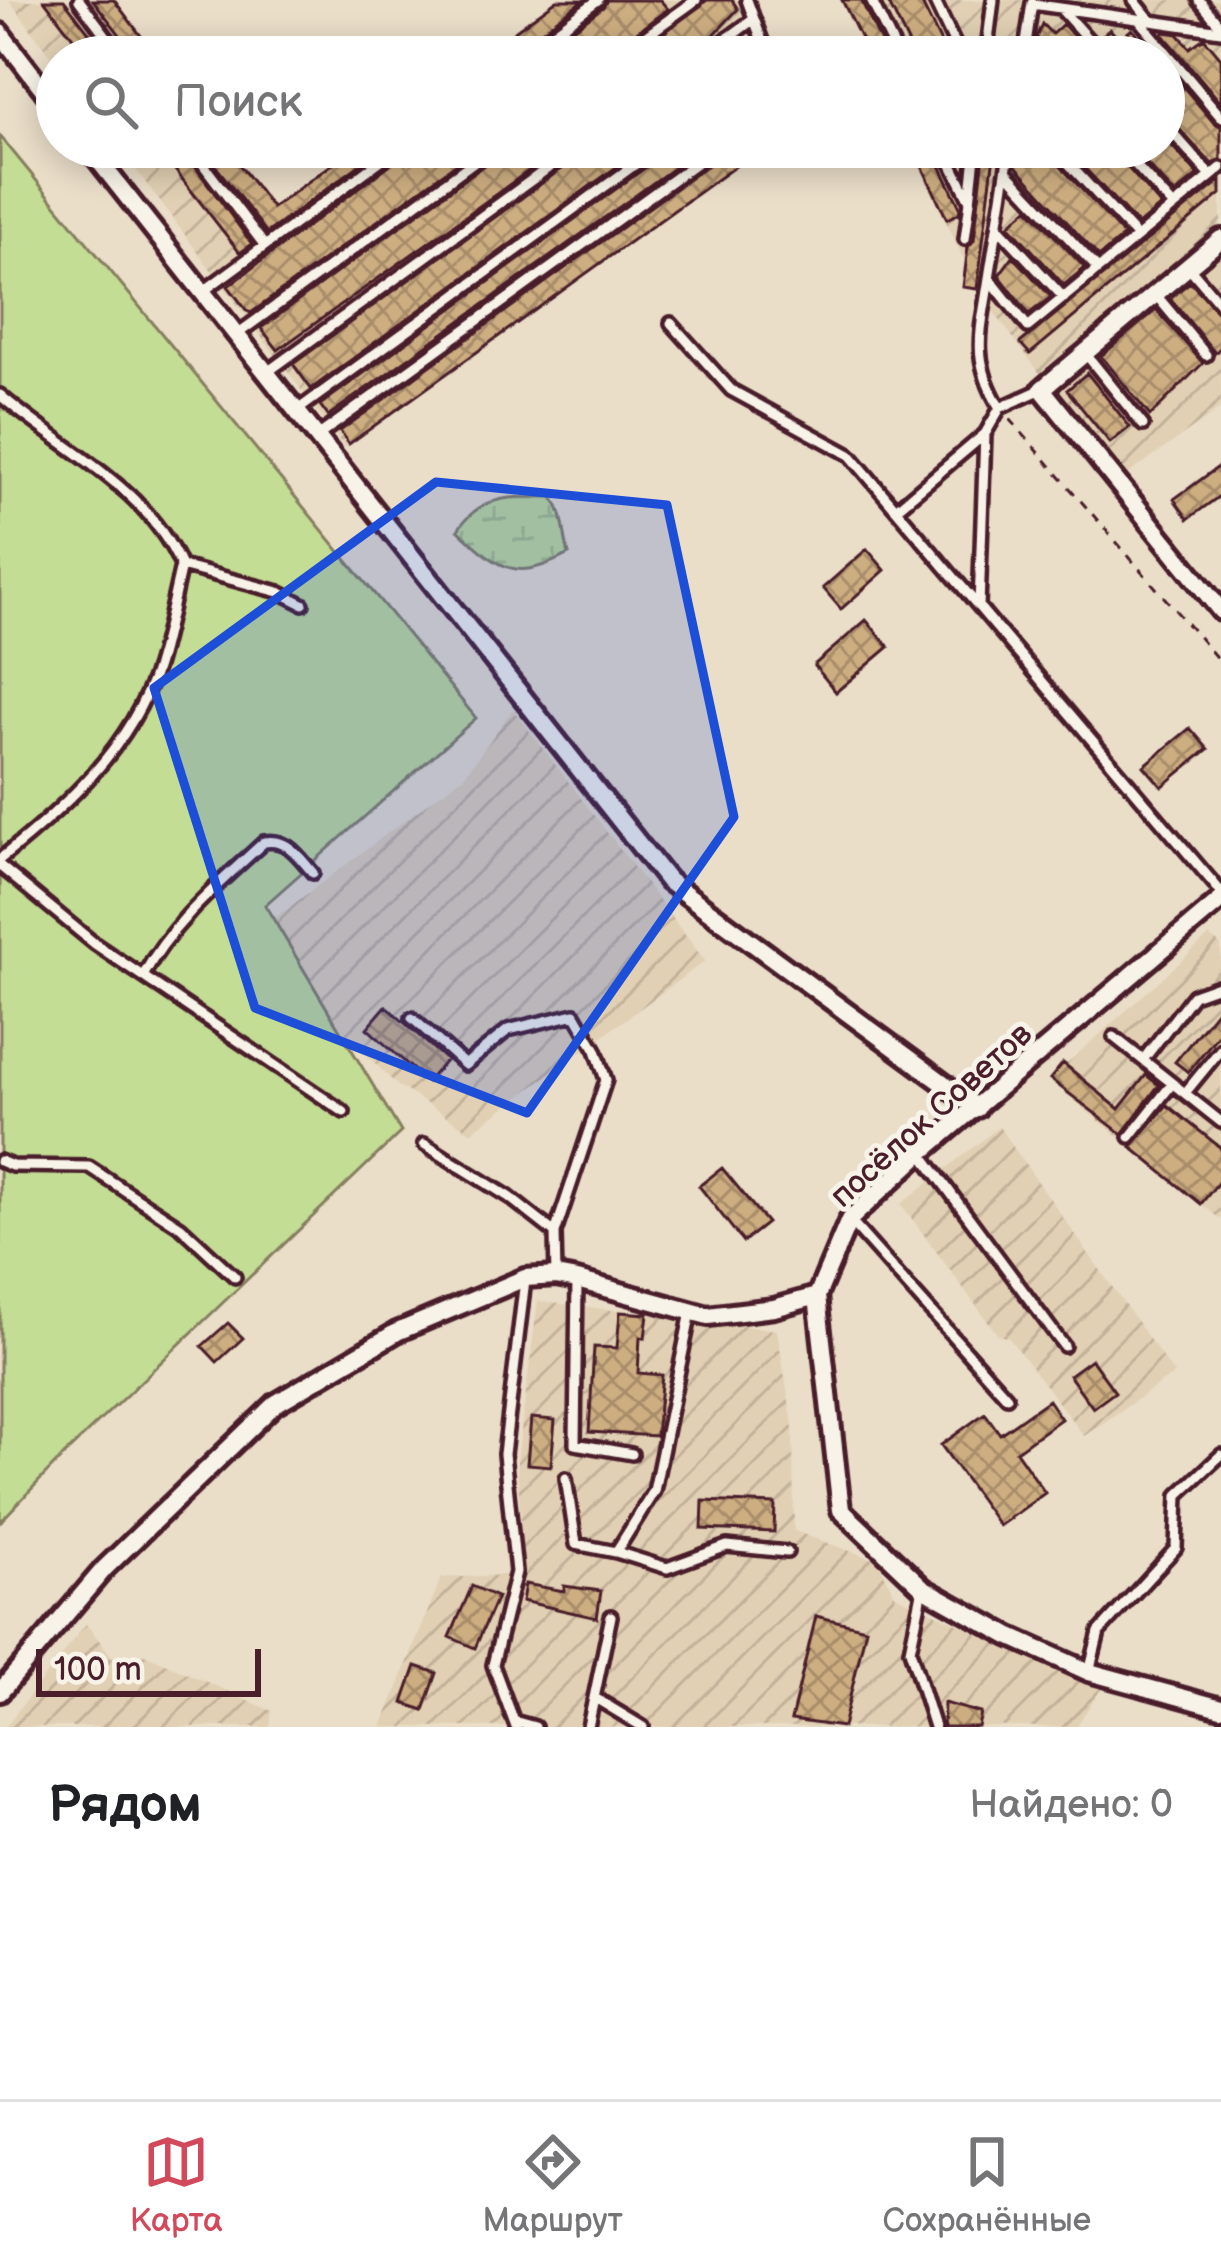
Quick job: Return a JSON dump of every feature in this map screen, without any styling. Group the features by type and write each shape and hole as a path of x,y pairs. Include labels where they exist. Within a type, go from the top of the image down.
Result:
{"street":[{"path":"0,33 36,80"},
{"path":"104,168 668,881 977,1108"},
{"path":"1221,239 1042,389 1221,611"},
{"name":"посёлок Советов","path":"1221,896 849,1220 817,1296 841,1510 923,1588 1009,1636 1089,1672 1221,1708"},
{"path":"0,1692 104,1569 275,1404 397,1332 525,1278 577,1280 708,1316 774,1308 817,1296"}],"lane":[{"path":"79,0 106,36"},
{"path":"549,36 598,0"},
{"path":"642,36 678,5 696,0"},
{"path":"747,0 759,36"},
{"path":"872,0 889,36"},
{"path":"934,0 951,36"},
{"path":"989,36 993,0"},
{"path":"1134,0 1151,21"},
{"path":"1199,0 1221,29"},
{"path":"1027,36 1033,2 1221,29"},
{"path":"1060,8 1085,36"},
{"path":"730,36 754,19"},
{"path":"1138,19 1152,36"},
{"path":"1185,74 1221,117"},
{"path":"989,278 1028,327 1216,172 1185,143"},
{"path":"206,168 265,246"},
{"path":"201,293 371,168"},
{"path":"234,336 465,168"},
{"path":"264,374 549,168"},
{"path":"294,412 630,168"},
{"path":"315,438 689,168"},
{"path":"954,168 970,201"},
{"path":"965,239 974,168"},
{"path":"1000,407 983,379 979,353 1006,168"},
{"path":"1073,168 1137,237"},
{"path":"1138,168 1174,207"},
{"path":"1006,171 1098,269"},
{"path":"997,227 1064,298"},
{"path":"1188,266 1221,305"},
{"path":"1155,294 1207,355"},
{"path":"671,323 731,390 850,455 1221,896"},
{"path":"1085,352 1143,425"},
{"path":"896,509 985,434 1000,407 1042,389"},
{"path":"0,395 38,429 117,482 170,540 181,566 156,669 135,715 112,750 54,817 0,862 95,944 344,1112"},
{"path":"979,608 985,434"},
{"path":"181,566 278,592 303,604"},
{"path":"142,976 191,909 264,842 278,840 290,847 313,873"},
{"path":"1143,1060 1193,995 1221,985"},
{"path":"412,1018 465,1064 508,1030 575,1014 596,1050 606,1081 555,1233 556,1276"},
{"path":"1114,1037 1221,1121"},
{"path":"1184,1093 1221,1049"},
{"path":"1130,1138 1172,1084"},
{"path":"424,1144 509,1197 555,1233"},
{"path":"921,1153 1064,1346"},
{"path":"0,1161 12,1166 88,1167 181,1226 235,1277"},
{"path":"849,1220 1007,1397"},
{"path":"525,1278 504,1454 516,1573 494,1665 517,1725 536,1727"},
{"path":"577,1280 575,1444 632,1454"},
{"path":"616,1552 654,1491 691,1312"},
{"path":"1089,1672 1099,1632 1176,1548 1178,1495 1221,1455"},
{"path":"566,1478 576,1544 667,1568 728,1546 787,1552"},
{"path":"923,1588 910,1650 934,1727"},
{"path":"588,1727 611,1616"},
{"path":"596,1698 643,1727"}],"path":[{"path":"1000,407 1221,663"}],"highlighted area":[{"path":"436,482 667,505 734,817 527,1113 255,1008 154,688"}],"shaded area":[{"path":"9,0 114,0 141,36 36,36"},
{"path":"558,0 743,0 758,36 508,36"},
{"path":"840,0 1221,0 1221,408 1120,480 981,295 920,168 1185,168 1185,36 857,36"},
{"path":"135,168 242,168 272,208 327,168 733,168 345,448"},
{"path":"513,709 705,961 471,1132 397,1085 247,939 464,776"},
{"path":"1209,936 1221,945 1221,1220 1049,1080"},
{"path":"999,1127 1174,1374 1084,1436 1008,1337 998,1335 901,1204"},
{"path":"538,1301 777,1330 793,1425 794,1531 878,1561 895,1595 1101,1689 1076,1727 382,1727 441,1578 524,1574 517,1461"},
{"path":"86,1624 126,1674 142,1653 272,1711 270,1727 5,1727"}],"green space":[{"path":"0,136 476,718 265,905 401,1132 0,1522"},
{"path":"552,497 562,517 569,554 550,563 509,568 458,530 487,504"}],"building":[{"path":"44,0 64,0 92,36 72,36"},
{"path":"93,0 114,0 141,36 121,36"},
{"path":"557,0 583,0 535,36 508,36"},
{"path":"607,0 660,0 668,9 631,36 564,36"},
{"path":"707,0 732,0 738,9 713,36 660,36"},
{"path":"842,0 861,0 878,36 860,36"},
{"path":"887,0 920,0 938,36 905,36"},
{"path":"1042,24 1052,34 1063,24 1074,36 1037,36"},
{"path":"1204,38 1221,58 1221,103 1185,60 1185,42 1190,48"},
{"path":"1185,89 1221,126 1221,159 1212,164 1185,136"},
{"path":"1185,160 1198,175 1175,194 1151,168 1185,168"},
{"path":"173,168 196,168 252,244 240,253"},
{"path":"217,168 242,168 272,208 327,168 355,168 267,233"},
{"path":"385,168 450,168 251,313 228,286"},
{"path":"480,168 533,168 278,350 261,328"},
{"path":"563,168 615,168 311,389 293,364"},
{"path":"645,168 674,168 328,416 320,405"},
{"path":"704,168 733,168 349,444 340,431"},
{"path":"923,168 941,168 960,207 959,213 947,219"},
{"path":"983,168 992,168 977,289 963,287 968,247 974,240"},
{"path":"1018,168 1063,168 1124,236 1099,257"},
{"path":"1085,168 1128,168 1161,206 1138,225"},
{"path":"1221,180 1221,194 1030,354 1020,343"},
{"path":"1028,208 1085,268 1064,285 1009,225"},
{"path":"1013,256 1051,297 1029,314 999,275"},
{"path":"1190,282 1221,314 1221,347 1215,353 1170,298"},
{"path":"1156,310 1203,363 1150,416 1101,356"},
{"path":"1087,373 1130,427 1110,443 1067,390"},
{"path":"1221,465 1221,495 1188,519 1174,499"},
{"path":"867,549 885,570 841,609 823,588"},
{"path":"866,620 889,647 836,692 814,665"},
{"path":"1190,728 1208,749 1162,787 1144,766"},
{"path":"1221,1005 1221,1031 1188,1072 1175,1062"},
{"path":"386,1006 446,1060 427,1082 367,1028"},
{"path":"1063,1063 1119,1109 1146,1075 1159,1085 1122,1134 1050,1079"},
{"path":"1167,1105 1221,1148 1221,1179 1201,1204 1131,1147"},
{"path":"722,1168 767,1223 743,1242 699,1186"},
{"path":"620,1312 648,1314 645,1338 640,1337 638,1373 662,1375 656,1436 589,1432 594,1347 617,1348"},
{"path":"228,1323 243,1338 217,1362 202,1346"},
{"path":"1091,1359 1115,1392 1093,1408 1069,1375"},
{"path":"1048,1400 1061,1419 1016,1451 1045,1493 999,1526 941,1445 985,1413 1000,1434"},
{"path":"531,1418 555,1420 551,1466 527,1464"},
{"path":"703,1501 775,1504 774,1532 702,1529"},
{"path":"525,1584 601,1591 597,1618 522,1601"},
{"path":"472,1586 497,1597 475,1648 450,1637"},
{"path":"816,1616 866,1628 843,1727 791,1720"},
{"path":"416,1666 437,1673 424,1710 403,1703"},
{"path":"944,1703 981,1713 978,1727 943,1727"}]}
